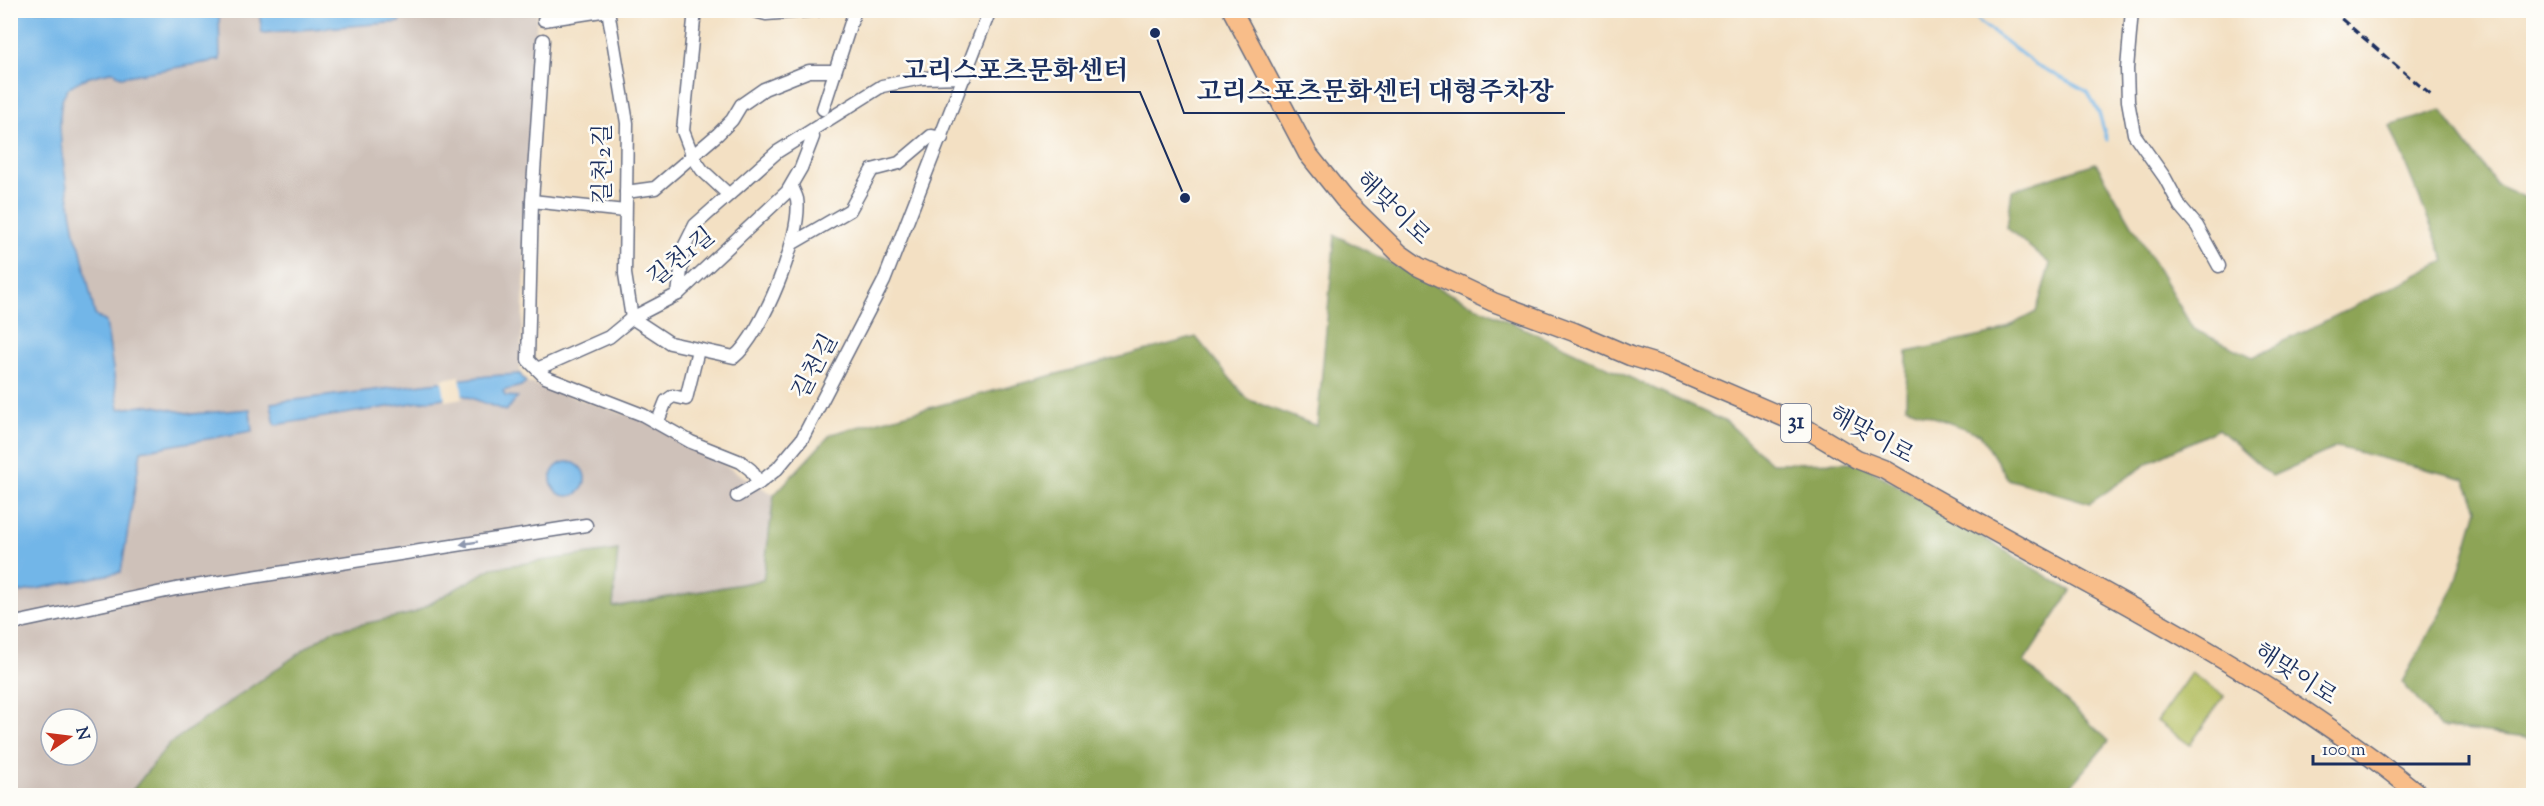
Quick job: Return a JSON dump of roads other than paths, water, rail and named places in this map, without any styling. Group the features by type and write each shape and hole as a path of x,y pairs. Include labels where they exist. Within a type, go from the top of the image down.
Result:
{"main road":[{"name":"해맞이로","path":"1232,10 1308,154 1344,199 1399,253 1419,267 1493,302 1630,356 1667,367 1803,426 1857,459 1883,468 2236,665 2367,752 2421,795"}],"street":[{"name":"길천2길","path":"543,20 608,10 627,123 625,274 632,318"},
{"path":"695,10 683,131 693,157 702,170 728,194"},
{"path":"750,10 766,14 818,10"},
{"path":"823,109 855,10"},
{"name":"길천길","path":"737,496 777,469 802,439 830,388 884,281 966,77 990,10"},
{"path":"2132,10 2127,69 2128,100 2134,134 2165,178 2180,206 2197,226 2218,266"},
{"path":"543,40 532,201 532,365 545,377 658,422 691,442 741,462 751,470 759,483"},
{"path":"626,192 655,188 693,157 732,120 741,105 764,89 809,71 834,72"},
{"path":"678,294 684,247 695,225 777,152 818,124 882,86 922,78 966,77"},
{"path":"793,243 850,210 872,170 898,163 931,136 942,138"},
{"name":"길천1길","path":"532,365 609,337 632,318 678,294 792,186 813,137"},
{"path":"632,318 670,343 734,357 743,349 771,299 793,243 797,200 792,186"},
{"path":"532,201 625,211"},
{"path":"658,422 666,401 674,396 686,399 698,350"},
{"path":"10,624 176,590 586,525"}],"water":[{"path":"11,10 219,11 220,60 121,77 113,71 79,81 64,95 61,107 61,144 76,238 80,246 95,315 106,322 119,409 150,405 192,414 250,409 252,431 141,451 121,572 11,594"},
{"path":"259,10 433,11 399,13 400,22 262,33"},
{"path":"520,374 526,382 521,386 503,391 505,396 518,397 506,411 463,395 275,425 271,403 488,376"},
{"path":"568,462 580,467 585,479 580,491 568,496 556,491 551,479 556,467"}],"waterway":[{"path":"1970,10 1981,23 2035,64 2088,92 2099,113 2107,140"}],"railway":[{"path":"2331,10 2432,96"}],"place":[{"name":"고리스포츠문화센터 대형주차장","path":"1155,33"},
{"name":"고리스포츠문화센터","path":"1185,198"}]}
